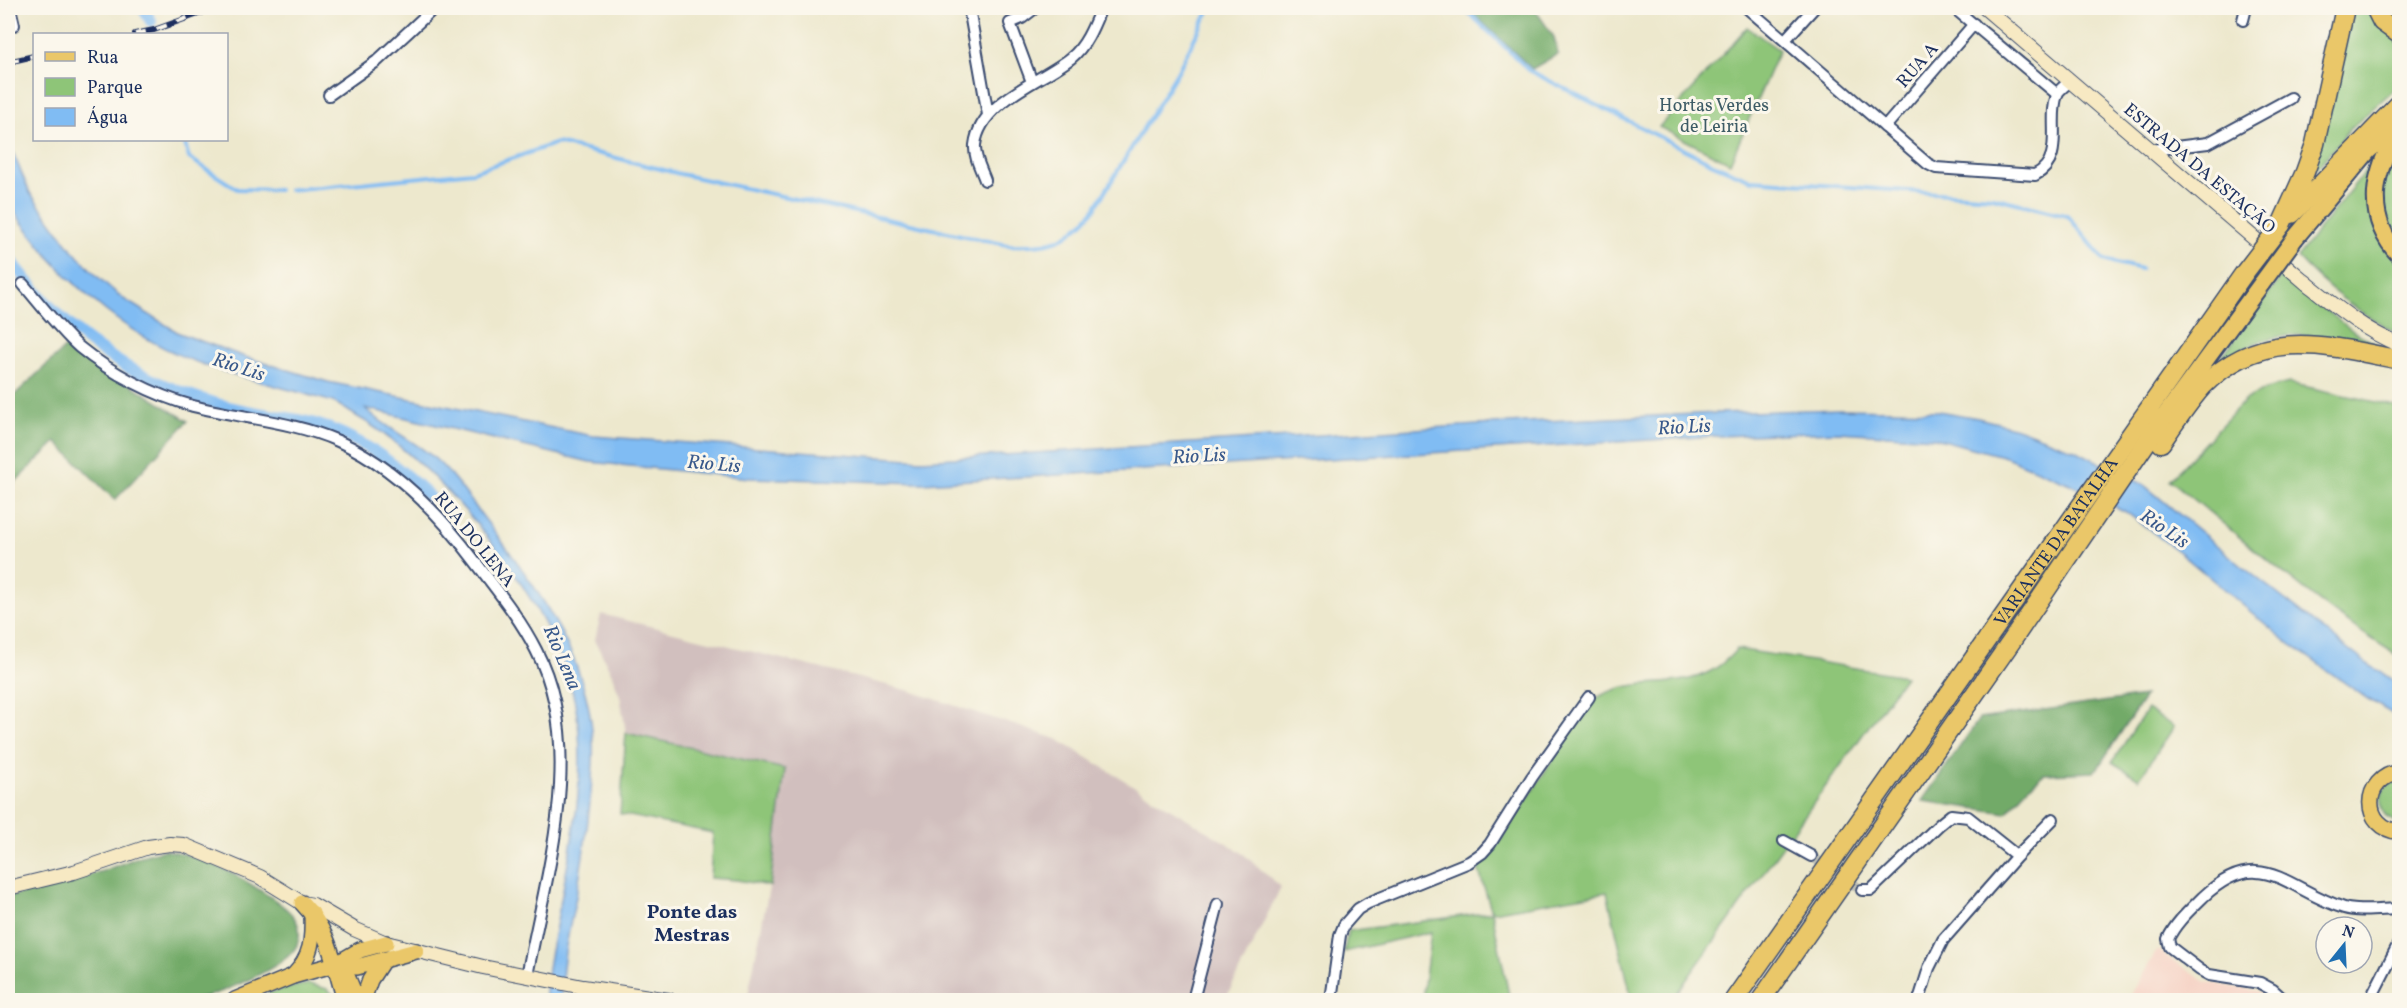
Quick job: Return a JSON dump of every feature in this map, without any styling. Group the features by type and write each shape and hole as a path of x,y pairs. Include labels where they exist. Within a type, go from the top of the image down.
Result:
{"highway":[{"path":"2281,225 2315,144 2345,8"},
{"path":"2374,8 2382,22 2400,35"},
{"name":"VARIANTE DA BATALHA","path":"1734,1000 2245,272 2281,225 2400,103"},
{"path":"2168,422 2295,238 2368,151 2400,122"},
{"path":"2400,127 2382,160 2375,198 2382,230 2400,256"},
{"name":"VARIANTE DA BATALHA","path":"1761,1000 2011,642 2076,556 2168,422 2217,374 2242,357 2264,348 2293,343 2312,344 2400,360"}],"main road":[{"name":"ESTRADA DA ESTAÇÃO","path":"1985,8 2349,317 2374,333 2400,345"},
{"path":"2397,771 2376,784 2370,802 2377,820 2384,827 2400,832"},
{"path":"8,888 74,872 148,847 177,844 216,857 260,878 307,908 326,937 345,1000"},
{"path":"307,908 313,905 354,929 386,943 416,951 531,977 669,1000"},
{"path":"293,976 305,964 310,953 312,941 307,908"},
{"path":"235,1000 293,976 336,964 360,950 386,943"},
{"path":"336,964 357,967 416,951"},
{"path":"363,1000 370,980 383,960"},
{"path":"336,964 347,975 357,1000"}],"street":[{"path":"10,8 14,26"},
{"path":"329,95 377,61 434,8"},
{"path":"969,8 988,115"},
{"path":"1032,82 1010,23 1022,18 1035,8"},
{"path":"986,180 976,159 975,146 978,132 988,115 1032,82 1072,58 1094,27 1101,8"},
{"path":"1747,8 1928,164 1936,168 2035,175 2042,171 2051,158 2057,94 2070,81"},
{"path":"1785,40 1814,8"},
{"path":"1954,8 2057,94"},
{"path":"2243,20 2246,8"},
{"name":"RUA A","path":"1885,127 1974,24"},
{"path":"2151,150 2208,143 2290,98"},
{"name":"RUA DO LENA","path":"22,284 78,345 109,368 150,390 191,406 315,433 364,455 397,478 440,517 512,612 537,650 547,676 561,742 558,814 531,977"},
{"path":"1331,1000 1340,934 1350,917 1368,903 1468,862 1482,853 1589,697"},
{"path":"1862,890 1871,890 1951,815 1968,817 2017,856"},
{"path":"1919,1000 1929,968 1943,940 2053,819"},
{"path":"1784,842 1811,856"},
{"path":"2283,1000 2273,990 2260,983 2209,975 2170,947 2168,939 2179,920 2218,884 2242,872 2259,872 2278,877 2344,908 2400,909"},
{"path":"1193,1000 1218,904"},
{"path":"2370,1000 2400,941"}],"shaded area":[{"path":"601,614 907,690 1057,739 1241,852 1281,887 1225,1000 747,1000 771,878 785,769 626,733 620,696 595,640"},
{"path":"2157,950 2206,982 2257,991 2270,998 2269,1000 2128,1000"}],"green space":[{"path":"1467,8 1534,8 1554,37 1558,54 1532,69"},
{"path":"2351,8 2369,8 2399,41 2399,85 2350,129 2312,174"},
{"name":"Hortas Verdes de Leiria","path":"1747,27 1779,50 1730,163 1659,127"},
{"path":"2399,144 2399,242 2387,217 2382,188 2385,169"},
{"path":"2374,160 2370,181 2399,264 2399,334 2345,300 2297,257"},
{"path":"2282,276 2353,331 2382,348 2320,336 2288,336 2258,342 2216,364"},
{"path":"68,345 188,421 115,500 56,442 8,489 8,401"},
{"path":"2289,383 2399,407 2399,656 2311,595 2170,480 2246,399 2266,389"},
{"path":"1737,649 1905,676 1672,1000 1632,1000 1607,892 1492,912 1477,865 1495,849 1589,703 1604,694 1634,685 1694,678 1717,668"},
{"path":"2145,696 2095,772 2044,774 2006,813 1922,801 1979,719"},
{"path":"2147,709 2174,727 2139,779 2112,762"},
{"path":"626,733 785,769 770,886 710,878 713,833 620,814"},
{"path":"2399,780 2399,823 2386,817 2381,800 2388,785"},
{"path":"164,850 194,856 222,868 281,904 298,924 299,937 291,953 280,962 251,978 195,1000 175,1002 8,1000 8,897 103,871 141,856"},
{"path":"1492,912 1510,1000 1422,1000 1431,932 1344,952 1348,931"},
{"path":"309,984 327,989 339,1000 250,1000 285,988"}],"water":[{"name":"Rio Lis","path":"8,141 30,193 73,251 122,298 179,333 245,357 328,382 593,436 922,460 1525,422 1718,413 1842,409 1938,411 1978,418 2017,428 2075,450 2145,486 2243,567 2366,663 2399,684 2399,718 2287,642 2184,556 2126,512 2068,483 2006,457 1935,438 1838,432 1717,436 922,483 750,478 590,462 365,408 432,456 466,494 544,601 575,662 586,694 592,728 593,762 587,830 564,961 562,1000 546,1000 549,960 576,812 579,785 579,730 575,703 564,665 522,585 494,545 463,508 397,444 365,421 331,402 227,372 177,354 129,327 85,294 47,254 10,203 6,186"}],"waterway":[{"path":"143,8 151,21"},
{"path":"289,190 473,172 557,143 680,174 1007,245 1046,243 1056,241 1075,230 1094,210 1178,71 1210,8"},
{"path":"1464,8 1530,71 1713,164 1751,180 1993,197 2068,216 2104,260 2141,269"},
{"path":"184,141 189,158 237,189 279,190"},
{"path":"8,256 50,307 73,329 124,365 151,380 214,403 312,423 346,435 376,452 430,497"}],"tunnel":[{"path":"1811,856 1862,890"}],"railway":[{"path":"140,33 215,8"},
{"path":"8,62 33,56"}],"district":[{"name":"Ponte das Mestras","path":"692,922"}],"water label":[{"name":"Rio Lena","path":"563,657"}]}
